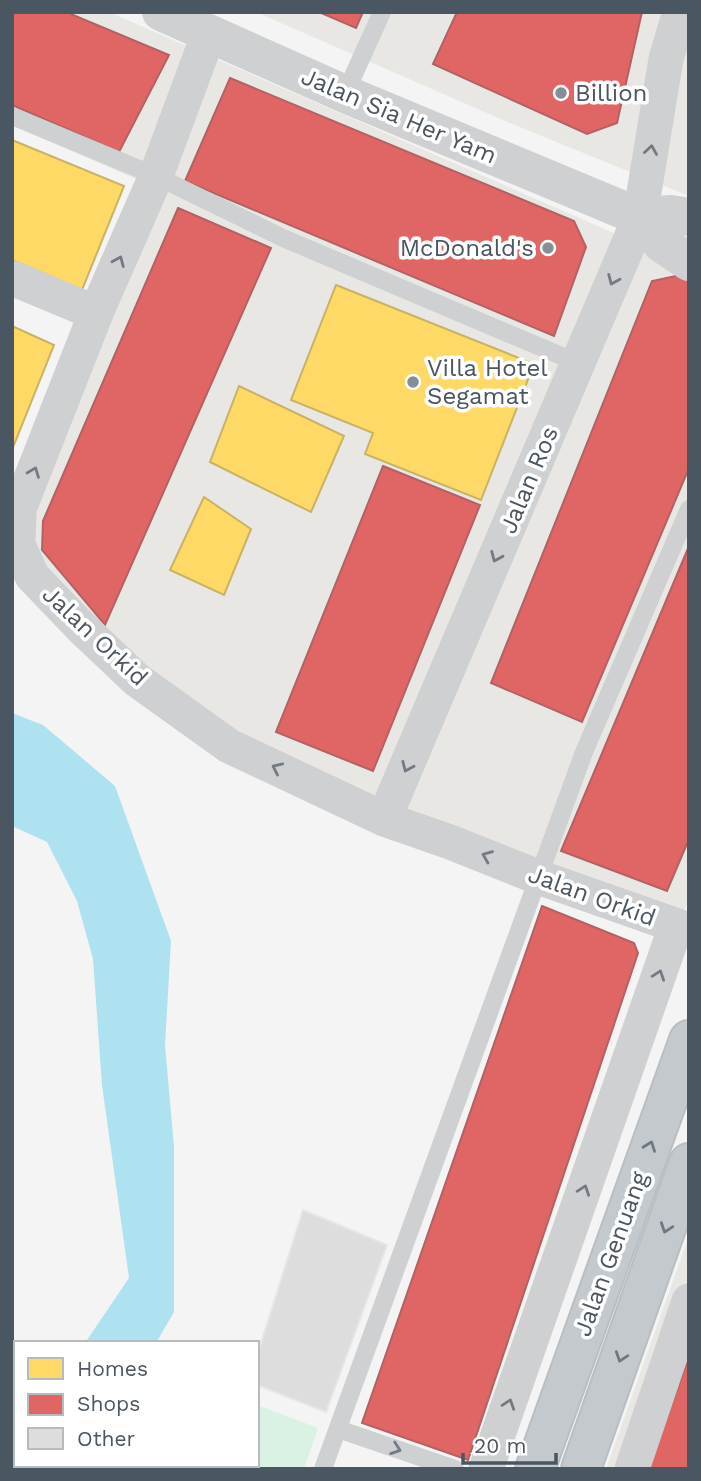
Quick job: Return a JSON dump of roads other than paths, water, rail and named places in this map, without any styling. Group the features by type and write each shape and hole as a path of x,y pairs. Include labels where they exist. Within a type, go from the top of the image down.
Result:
{"highway":[{"name":"Jalan Genuang","path":"536,1469 689,1040"},
{"name":"Jalan Genuang","path":"581,1469 689,1163"}],"street":[{"name":"Jalan Sia Her Yam","path":"161,12 345,94 640,217 663,244 689,262"},
{"name":"Jalan Ros","path":"384,819 640,217 666,59 680,12"},
{"name":"Jalan Orkid","path":"209,33 156,176 96,313 19,509 18,545 32,576 137,680 229,746 384,819 682,928"},
{"name":"Jalan Sia Her Yam","path":"640,217 671,214 689,217"},
{"path":"12,278 96,313"},
{"path":"486,1469 682,928"},
{"path":"602,1280 688,1305 632,1469"}],"lane":[{"path":"345,94 382,12"},
{"path":"12,116 156,176 283,238 578,363"},
{"path":"323,1469 584,752 689,509"},
{"path":"338,1430 455,1469"}],"water":[{"path":"12,713 43,725 115,786 171,941 165,1045 174,1147 174,1312 157,1341 86,1341 129,1278 102,1085 93,959 77,901 47,842 12,826"}],"place":[{"name":"Billion","path":"561,93"},
{"name":"McDonald's","path":"548,248"},
{"name":"Villa Hotel Segamat","path":"413,382"}]}
